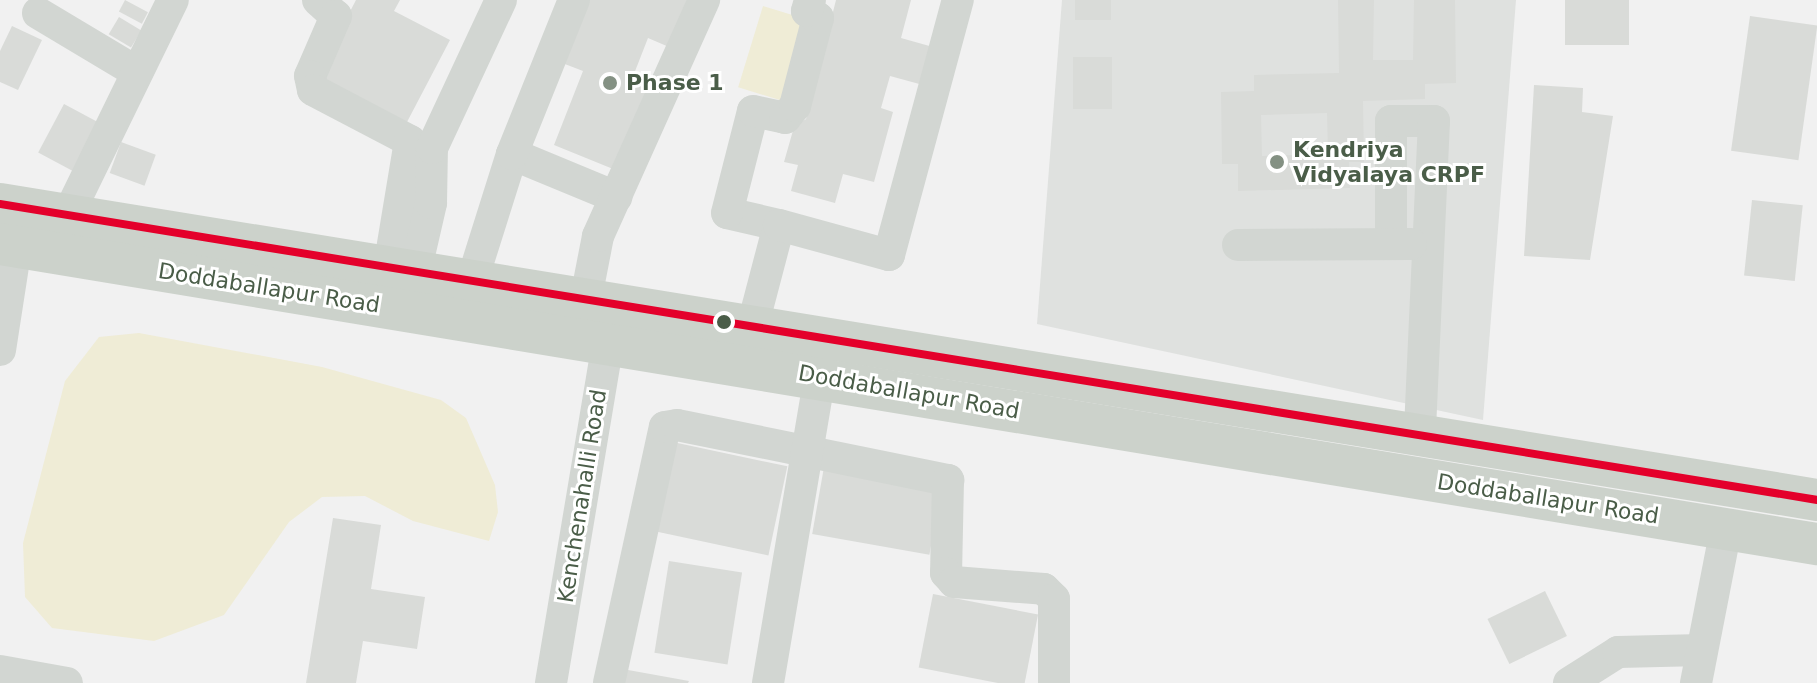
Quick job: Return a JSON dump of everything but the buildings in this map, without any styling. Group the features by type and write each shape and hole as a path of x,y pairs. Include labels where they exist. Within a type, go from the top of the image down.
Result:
{"main road":[{"name":"Doddaballapur Road","path":"0,204 472,281 820,377 1817,544"},
{"name":"Doddaballapur Road","path":"8,245 602,318 752,328 1817,500"}],"street":[{"path":"68,215 135,71 173,0"},
{"path":"318,0 336,16 310,76 313,90 421,144"},
{"path":"402,270 421,144 501,0"},
{"path":"472,281 512,154 574,0"},
{"name":"Kenchenahalli Road","path":"551,683 602,318 598,236 704,0"},
{"path":"810,0 807,11 818,18 795,106 785,118 753,111 727,213 889,255 958,0"},
{"path":"38,13 135,71"},
{"path":"1391,244 1391,121 1434,121 1434,244 1420,435"},
{"path":"512,154 616,197"},
{"path":"752,328 779,225"},
{"path":"1238,245 1434,244"},
{"path":"0,350 8,245"},
{"path":"768,683 820,377"},
{"path":"609,683 665,427 948,480 946,573 954,582 1044,589 1054,599 1054,683"},
{"path":"1696,683 1726,529"},
{"path":"1569,683 1618,652 1702,650"},
{"path":"0,671 67,683"}],"shaded area":[{"name":"Kendriya Vidyalaya CRPF","path":"1062,0 1516,0 1483,420 1037,324"},
{"path":"763,6 813,21 788,102 738,87"},
{"path":"139,333 322,367 441,400 466,418 495,485 498,512 489,541 413,521 365,496 322,497 289,522 224,615 154,641 52,628 25,597 23,543 65,381 99,337"}],"transit line":[{"path":"0,204 1817,500"}],"place":[{"name":"Phase 1","path":"610,83"},
{"name":"Kendriya Vidyalaya CRPF","path":"1277,162"}]}
